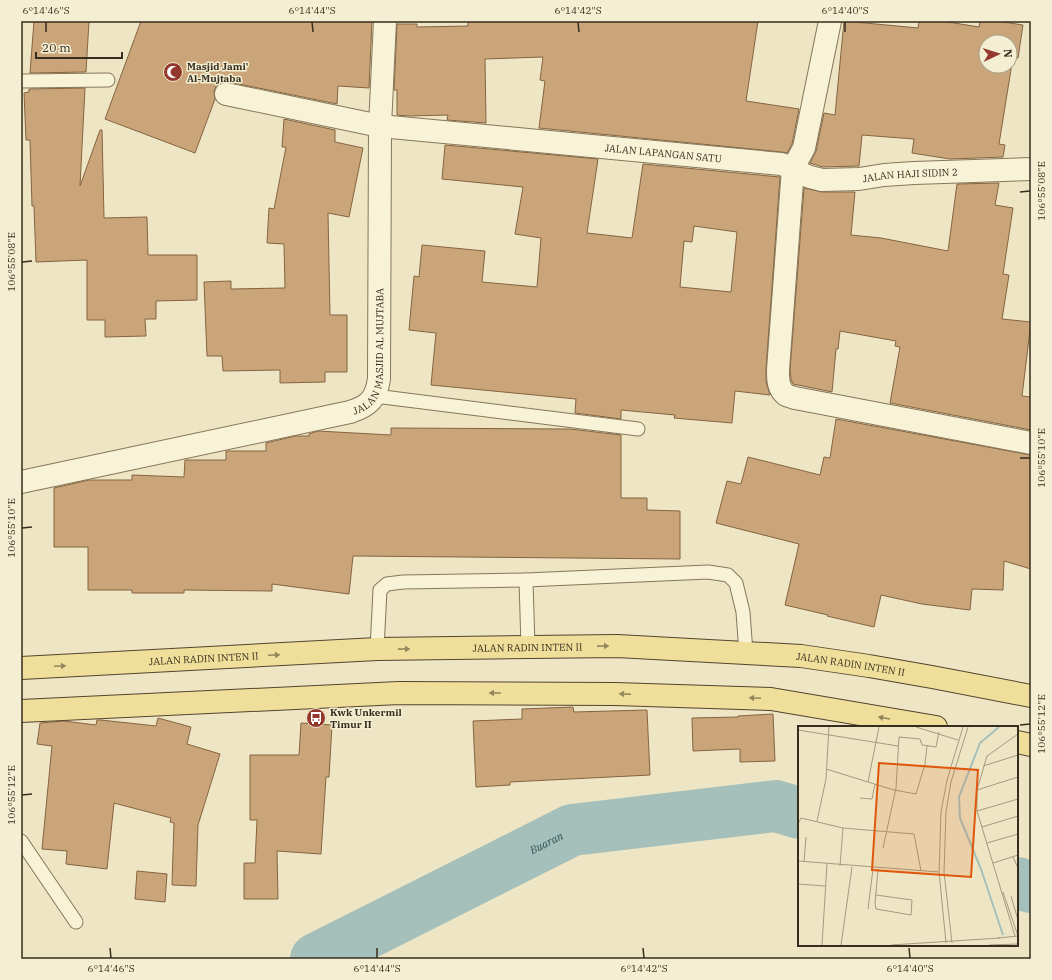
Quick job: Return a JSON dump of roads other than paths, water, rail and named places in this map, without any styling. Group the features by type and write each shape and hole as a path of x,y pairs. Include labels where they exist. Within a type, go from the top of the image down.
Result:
{"main road":[{"name":"JALAN RADIN INTEN II","path":"21,668 377,649 617,646 801,656 869,666 1031,696"},
{"path":"21,712 399,693 615,694 771,699 930,726"},
{"path":"1018,742 1031,745"}],"street":[{"name":"JALAN MASJID AL MUJTABA","path":"21,482 350,412 360,409 368,404 375,396 379,379 380,126 385,21"},
{"path":"830,21 804,148 793,168 778,370 780,387 785,394 795,398 1031,443"},
{"name":"JALAN LAPANGAN SATU","path":"226,94 380,126 781,164 793,168"},
{"name":"JALAN HAJI SIDIN 2","path":"793,168 805,175 822,180 859,179 884,175 914,173 1031,170"}],"lane":[{"path":"21,81 108,80"},
{"path":"375,396 638,429"},
{"path":"377,649 380,590 387,584 403,582 526,580 708,572 728,575 736,583 743,612 746,653"},
{"path":"526,580 528,647"},
{"path":"21,841 76,922"}],"waterway":[{"name":"Buaran","path":"316,959 572,830 776,806 798,813"},
{"name":"Buaran","path":"1018,883 1031,887"}],"place":[{"name":"Masjid Jami' Al-Mujtaba","path":"173,72"},
{"name":"Kwk Unkermil Timur II","path":"316,718"}]}
